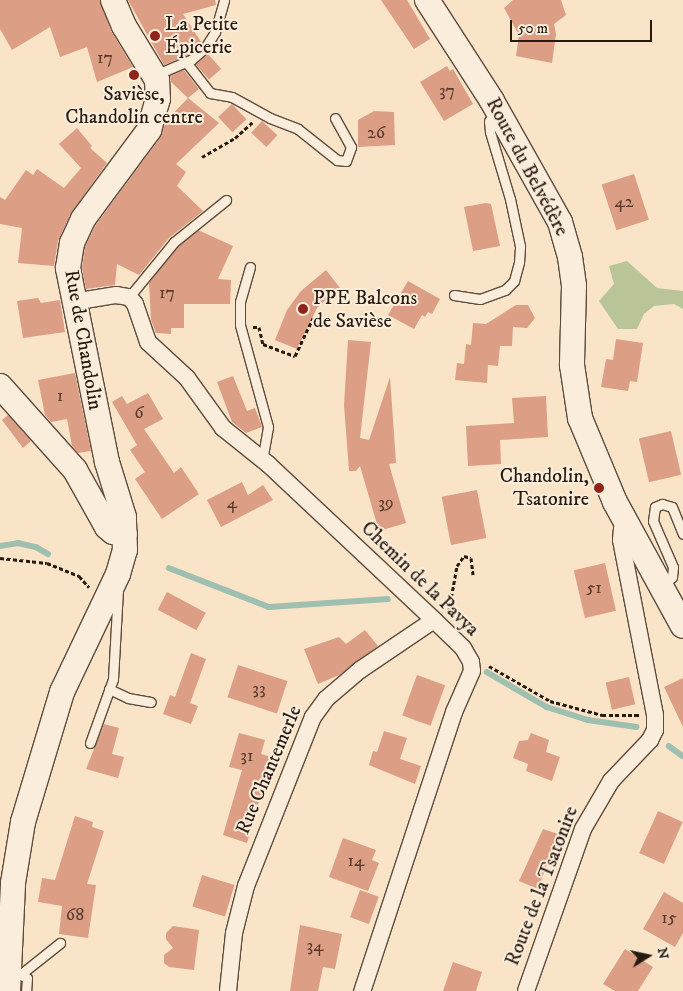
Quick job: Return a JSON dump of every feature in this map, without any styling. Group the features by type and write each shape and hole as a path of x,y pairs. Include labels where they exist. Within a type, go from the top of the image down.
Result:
{"street":[{"name":"Rue de Chandolin","path":"13,978 13,882 24,822 68,676 124,558 125,534 73,302 68,268 74,236 95,200 149,130 158,98 154,75 124,26 113,0"},
{"name":"Route du Belvédère","path":"427,0 498,110 565,234 574,286 572,365 575,398 596,462 683,626"},
{"path":"73,302 116,295 129,297"},
{"name":"Chemin de la Pavya","path":"129,297 135,304 150,346 187,378 233,439 262,460 438,623 463,648 471,662 472,671 454,712 362,991"},
{"path":"0,386 75,470 107,527 113,532 125,534"},
{"name":"Route de la Tsatonire","path":"526,991 583,829 611,781 650,740 655,715 621,540 622,529 628,524"},
{"name":"Rue Chantemerle","path":"228,991 234,933 246,886 313,717 326,699 360,670 438,623"}],"lane":[{"path":"154,75 186,62 210,41 224,0"},
{"path":"186,62 210,93 232,97 306,134 337,160 346,161 351,147 335,118"},
{"path":"454,295 480,299 505,290 514,280 519,262 520,246 510,199 490,132 489,121 498,110"},
{"path":"129,297 174,242 226,200"},
{"path":"250,267 240,302 240,330 268,427 262,460"},
{"path":"662,586 672,578 673,567 654,521 656,507 662,504 672,507 683,534"},
{"path":"90,742 109,689 120,592 114,582"},
{"path":"109,689 128,698 151,702"},
{"path":"13,978 60,943"},
{"path":"13,978 27,978 26,991"}],"path":[{"path":"202,157 234,138 261,113"},
{"path":"240,330 259,326 263,344 295,356 313,318"},
{"path":"438,623 454,592 457,566 464,556 471,558 473,575"},
{"path":"0,558 47,563 79,576 89,586 88,593"},
{"path":"471,662 493,668 550,700 602,715 655,715"}],"green space":[{"path":"627,261 657,288 683,291 683,309 674,304 654,306 644,314 637,329 618,329 599,301 614,284 609,266"}],"building":[{"path":"0,0 100,0 111,31 133,67 97,82 87,47 60,57 50,27 12,50 0,29"},
{"path":"128,0 215,0 216,5 183,14 201,42 188,55 164,65"},
{"path":"381,0 407,0 430,39 414,49"},
{"path":"513,0 561,0 566,15 554,24 556,34 552,63 516,56 519,35 504,8"},
{"path":"208,54 221,69 209,80 196,64"},
{"path":"447,66 450,71 453,69 473,104 444,121 420,82"},
{"path":"184,70 199,89 188,98 171,82 170,76"},
{"path":"188,98 219,123 176,164 186,172 177,186 203,211 169,238 139,275 117,264 115,285 86,289 82,268 85,247 95,226 160,138 166,121"},
{"path":"232,104 246,119 232,132 218,117"},
{"path":"374,111 394,112 395,145 358,147 358,120"},
{"path":"262,121 277,135 266,147 251,133"},
{"path":"77,128 92,146 90,148 107,163 71,213 58,241 54,266 18,263 22,228 0,224 0,197 5,200 26,170 33,175 37,169 64,188 81,168 59,144"},
{"path":"634,174 649,220 616,230 602,185"},
{"path":"486,203 491,204 500,246 473,251 464,207"},
{"path":"198,230 233,246 218,279 231,280 230,304 184,304 184,328 171,328 171,334 156,333 151,320 149,283 178,246"},
{"name":"PPE Balcons de Savièse","path":"326,270 340,288 317,308 297,349 275,340 287,310 301,291"},
{"path":"408,281 440,299 432,314 428,312 425,317 422,315 414,329 388,315"},
{"path":"38,298 41,303 60,300 65,332 23,338 17,301"},
{"path":"516,305 528,305 535,318 527,328 513,327 512,346 500,346 498,366 488,365 487,383 455,380 457,363 464,364 466,344 471,345 473,323 486,324"},
{"path":"616,339 643,343 637,382 630,381 628,391 601,387 606,359 613,360"},
{"path":"348,340 371,342 360,438 369,440 390,377 396,463 389,464 406,523 379,531 360,466 356,471 349,471 344,405"},
{"path":"75,373 91,451 78,453 72,446 67,419 51,422 45,415 38,380"},
{"path":"233,376 247,411 255,408 262,427 246,433 232,422 217,382"},
{"path":"148,393 163,419 144,429 174,473 181,467 199,494 162,519 135,479 145,472 130,450 137,445 112,402 122,396 127,404"},
{"path":"546,396 548,437 500,440 501,464 468,466 466,426 514,423 512,398"},
{"path":"8,415 31,441 23,448 2,420"},
{"path":"671,431 681,475 649,482 639,438"},
{"path":"242,482 248,495 263,485 273,500 221,527 207,500"},
{"path":"477,490 486,538 451,545 442,497"},
{"path":"605,563 616,611 585,618 574,570"},
{"path":"167,592 206,613 196,630 158,610"},
{"path":"365,630 378,646 339,675 318,684 304,649 339,637 346,644"},
{"path":"191,653 206,659 190,703 198,706 191,724 163,714 170,695 175,697"},
{"path":"238,665 287,681 277,713 227,697"},
{"path":"417,675 445,685 430,726 402,715"},
{"path":"629,677 635,704 612,710 606,682"},
{"path":"683,678 683,727 664,687"},
{"path":"104,724 119,728 112,754 124,757 118,778 86,769"},
{"path":"384,731 407,738 400,759 421,766 415,784 369,765 373,751 377,752"},
{"path":"239,733 265,740 261,754 278,759 272,779 266,778 247,843 223,835 242,770 229,767"},
{"path":"531,733 549,740 546,752 560,757 552,781 526,771 528,764 513,758 519,741 528,740"},
{"path":"658,811 683,822 664,864 639,853"},
{"path":"75,816 93,822 92,827 104,831 87,884 96,885 88,938 59,934 62,906 38,902 42,878 55,880"},
{"path":"543,829 558,834 538,889 519,881"},
{"path":"343,838 376,850 372,860 379,863 368,891 329,877"},
{"path":"202,875 235,885 225,916 192,907"},
{"path":"360,890 379,897 369,924 350,917"},
{"path":"664,892 683,903 683,933 675,947 643,929"},
{"path":"300,925 342,934 335,969 323,967 318,991 290,991"},
{"path":"173,926 199,930 194,970 169,967 164,963 164,955 173,948 166,939 166,933"},
{"path":"625,949 653,967 638,991 615,991 603,984"},
{"path":"453,962 482,972 476,991 443,991"}],"waterway":[{"path":"0,546 18,543 36,547 48,554"},
{"path":"169,568 269,607 388,599"},
{"path":"487,672 547,707 588,720 637,727"},
{"path":"669,746 683,756"}],"place":[{"name":"La Petite Épicerie","path":"155,36"},
{"name":"Savièse, Chandolin centre","path":"134,75"},
{"name":"PPE Balcons de Savièse","path":"303,309"},
{"name":"Chandolin, Tsatonire","path":"599,488"}]}
